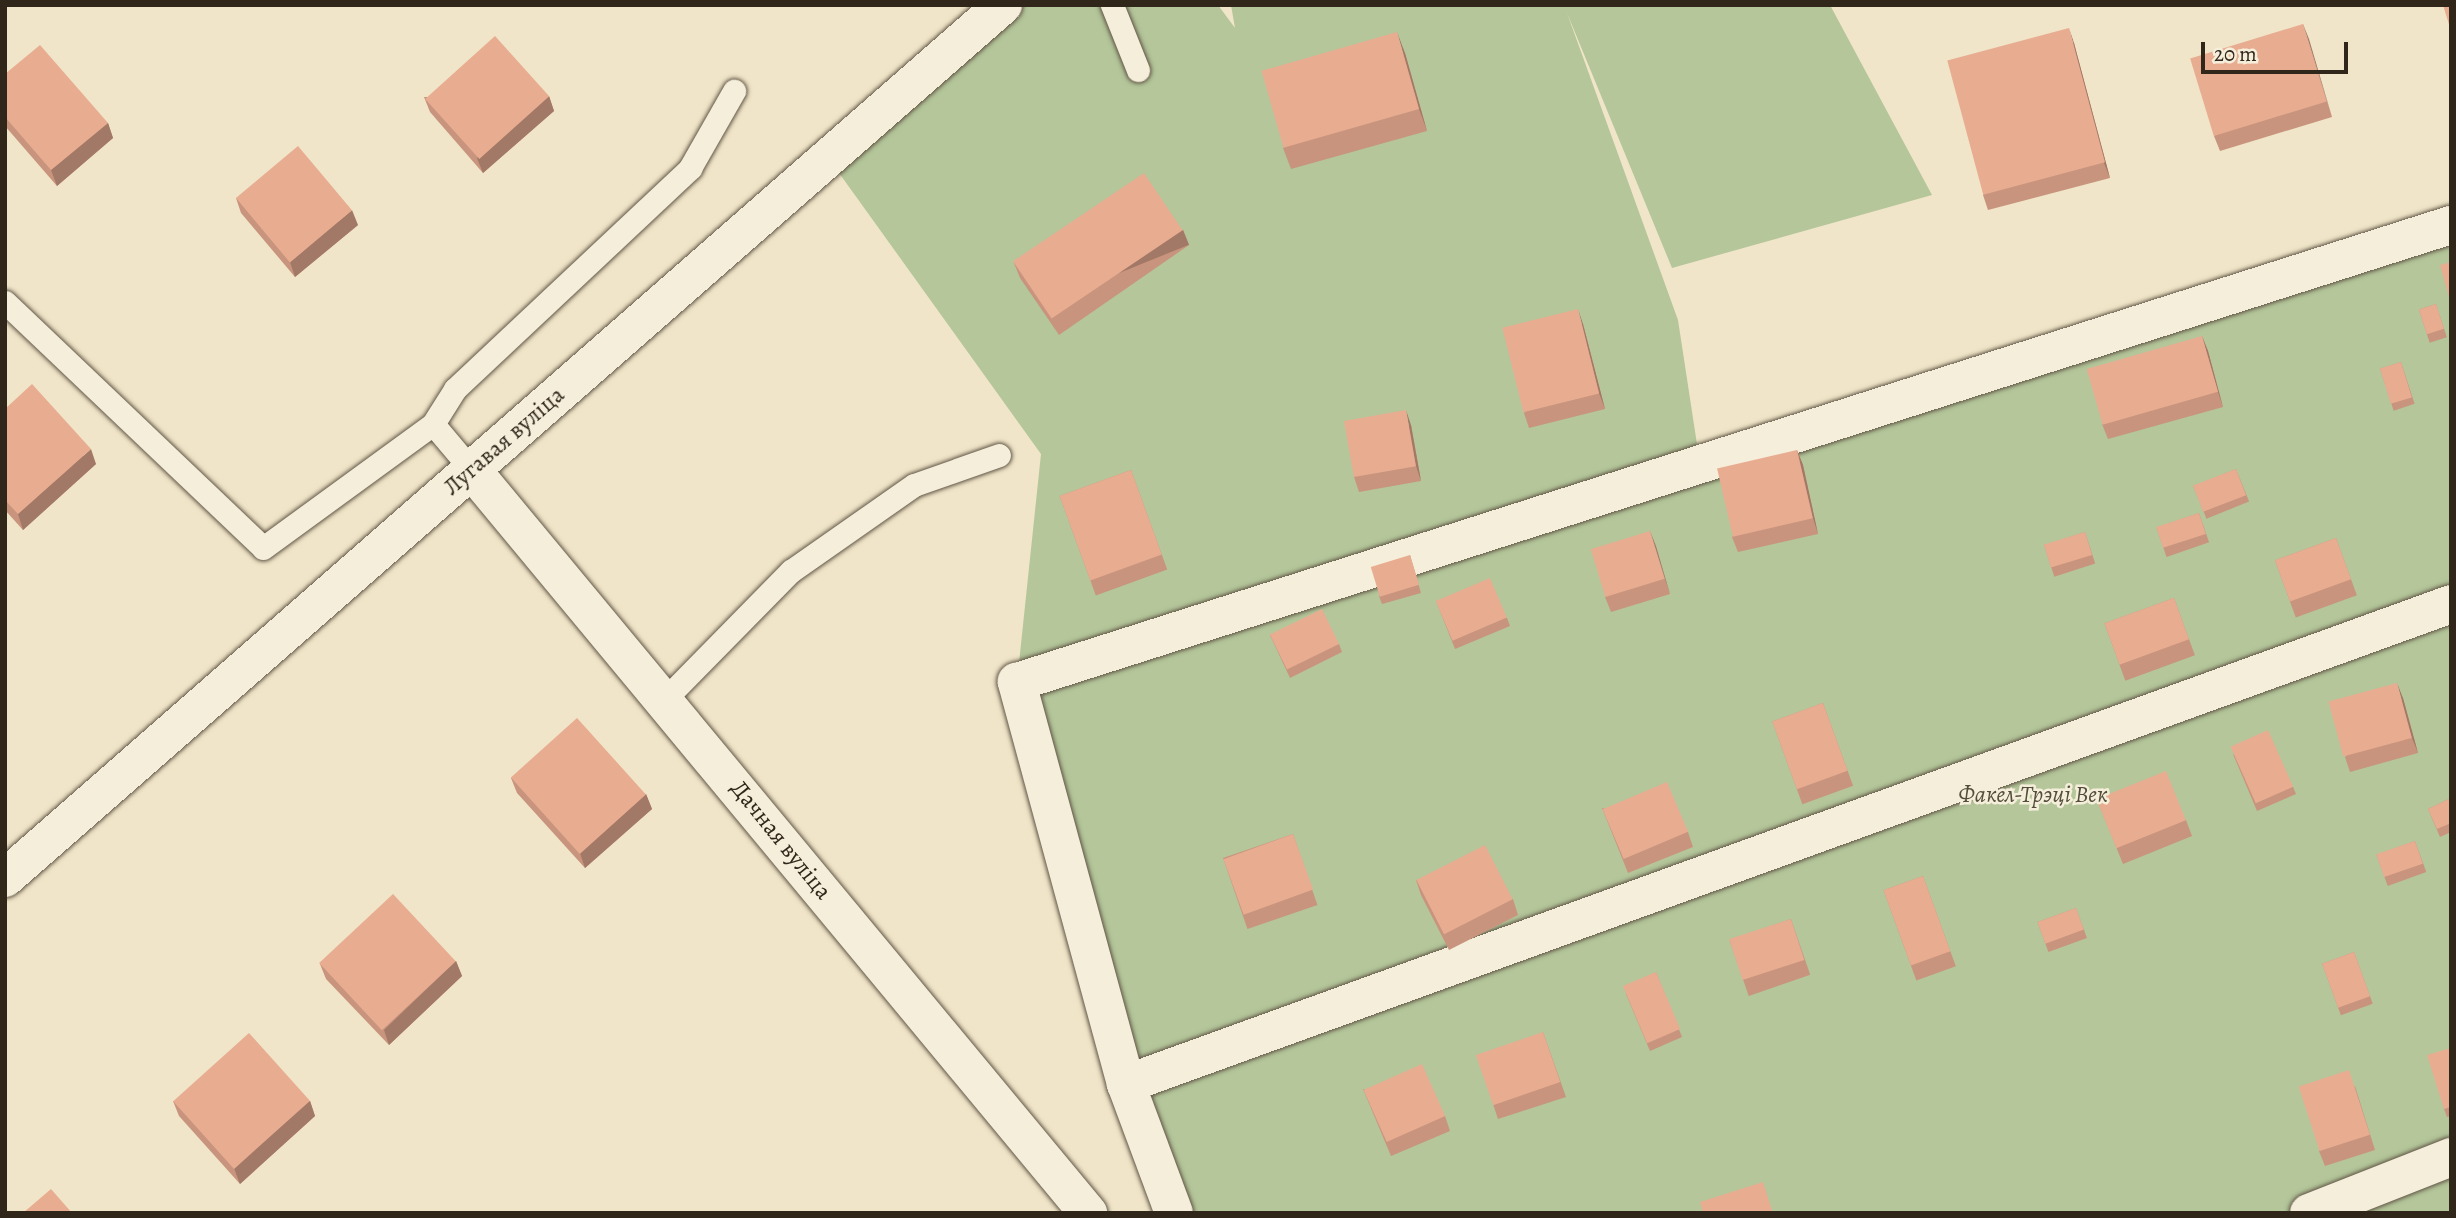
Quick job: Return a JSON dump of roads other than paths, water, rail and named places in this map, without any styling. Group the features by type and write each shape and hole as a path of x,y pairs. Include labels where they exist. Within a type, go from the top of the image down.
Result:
{"street":[{"name":"Лугавая вуліца","path":"5,878 1003,5"},
{"path":"1174,1213 1126,1084 1017,682 2451,225"},
{"name":"Дачная вуліца","path":"471,470 665,699 1087,1213"},
{"path":"1126,1084 2451,604"},
{"path":"2309,1213 2451,1157"}],"lane":[{"path":"1112,5 1138,70"},
{"path":"5,302 263,548 433,424 455,389 690,167 734,91"},
{"path":"433,424 471,470"},
{"path":"665,699 792,571 914,485 999,456"}],"park label":[{"name":"Факел-Трэці Век","path":"2033,795"}]}
